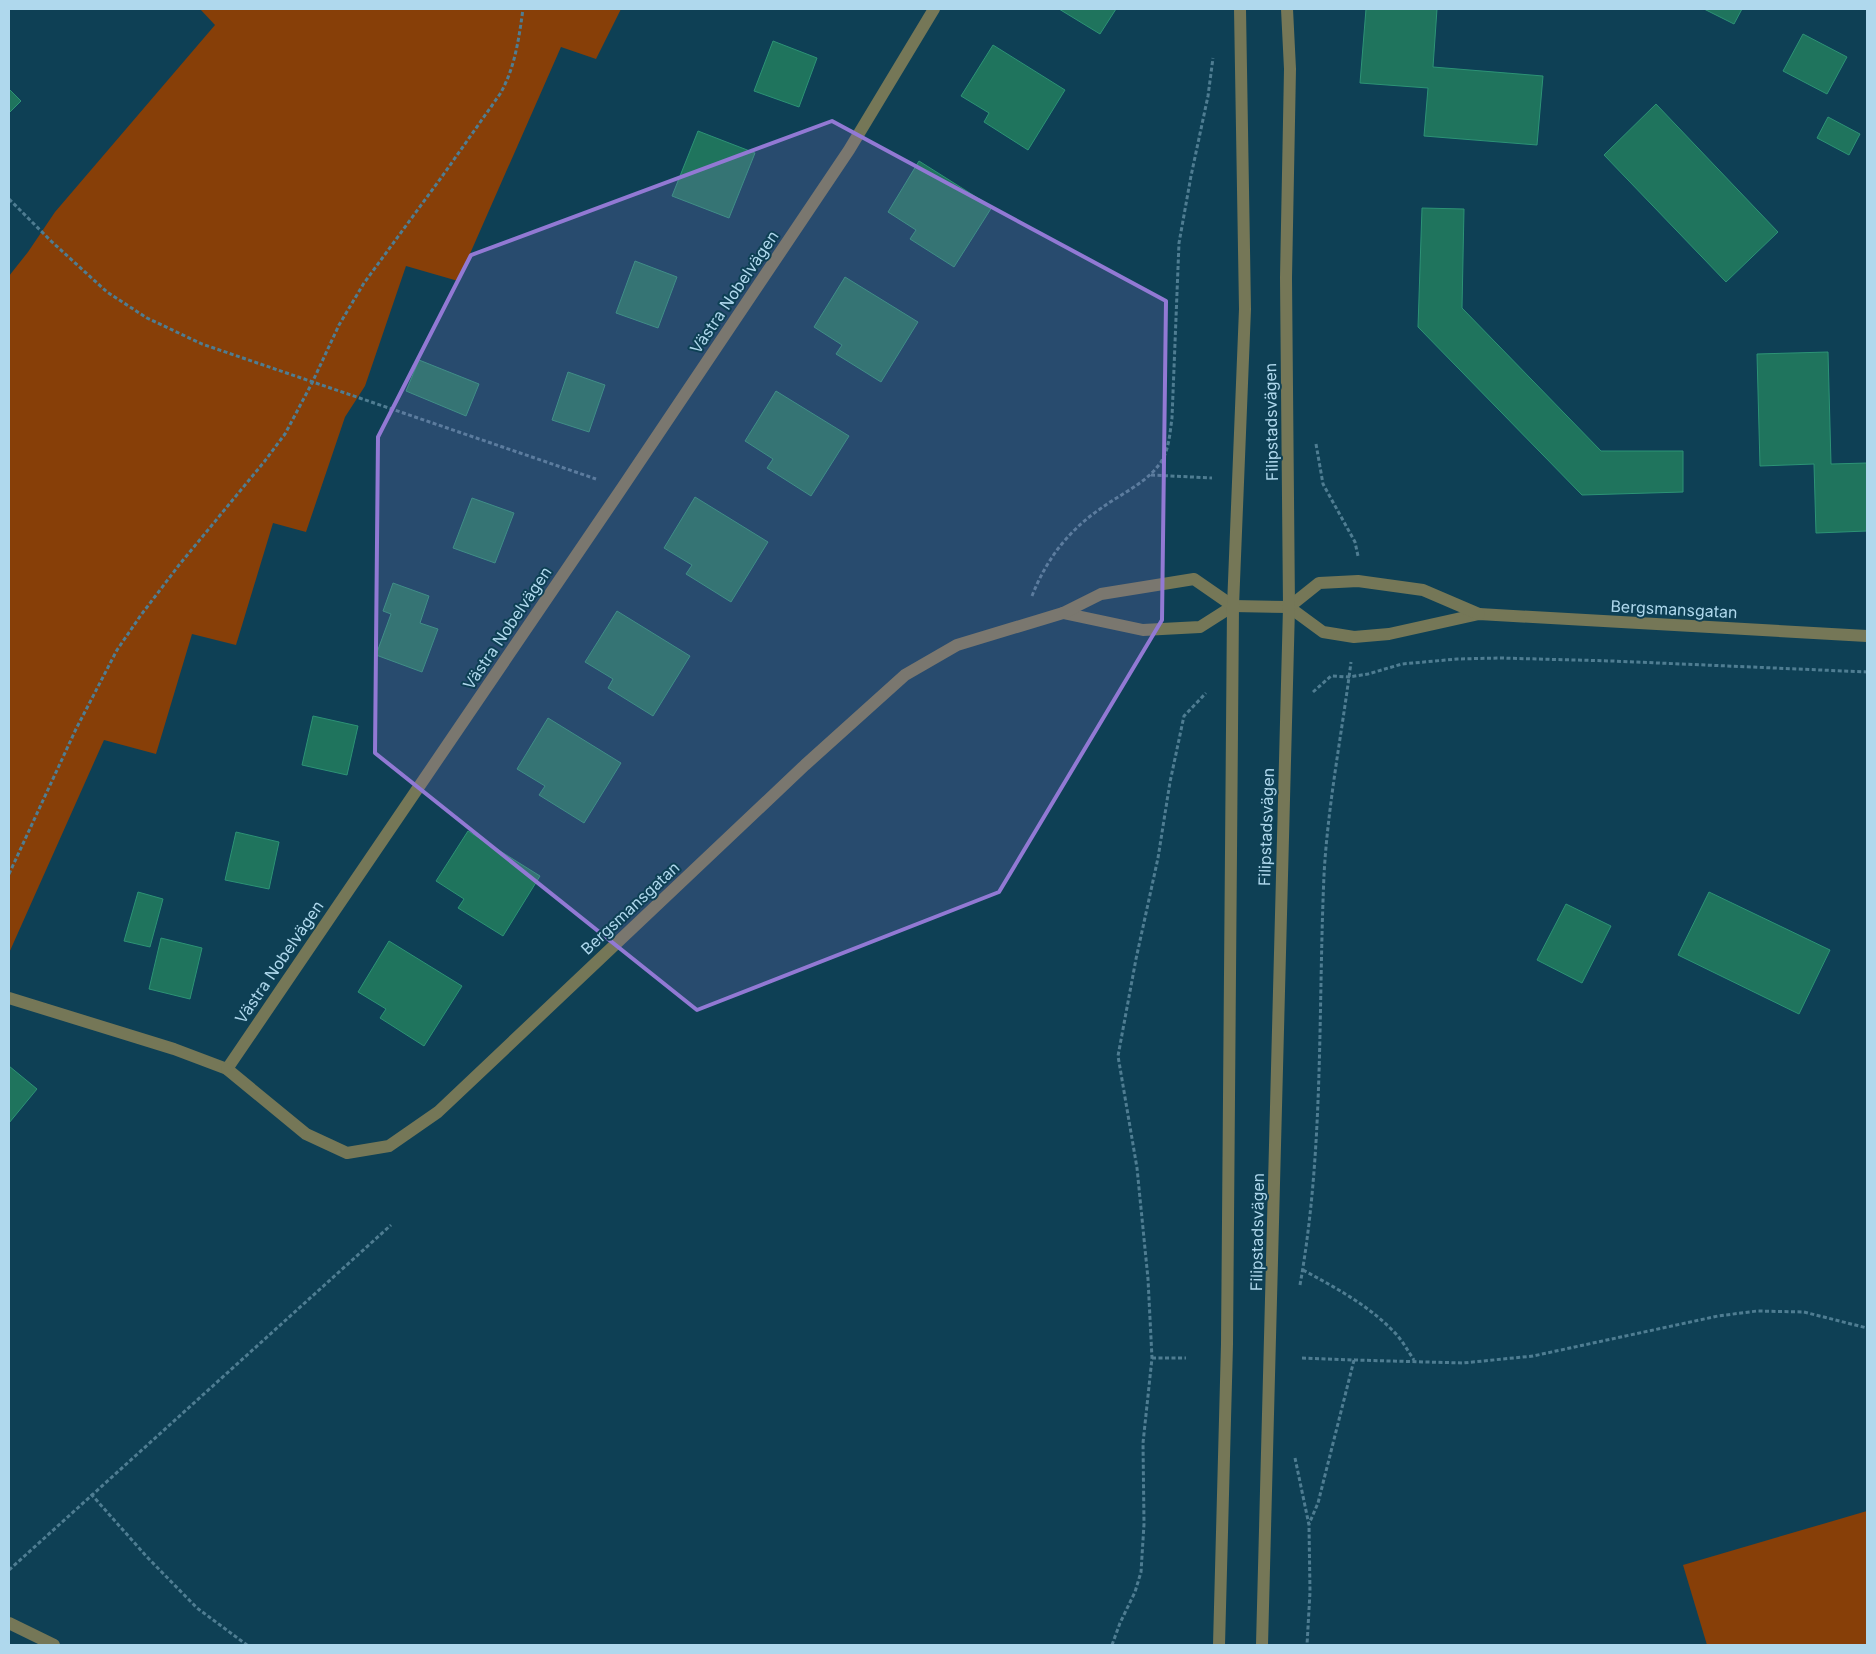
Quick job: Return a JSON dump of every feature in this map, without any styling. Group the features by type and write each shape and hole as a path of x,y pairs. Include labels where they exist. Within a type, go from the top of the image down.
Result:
{"street":[{"name":"Västra Nobelvägen","path":"227,1069 849,150 934,9"},
{"name":"Filipstadsvägen","path":"1218,1645 1227,1344 1233,606 1245,309 1240,9"},
{"name":"Filipstadsvägen","path":"1262,1645 1288,607 1286,278 1290,69 1287,9"},
{"name":"Bergsmansgatan","path":"227,1069 306,1134 314,1138 346,1153 389,1146 438,1112 805,765 906,675 957,645 1020,624 1063,613 1101,594 1194,579 1233,606 1200,626 1143,630 1063,613"},
{"name":"Bergsmansgatan","path":"1479,614 1423,590 1358,581 1319,584 1288,607 1323,632 1354,637 1389,634 1479,614 1867,636"},
{"path":"1233,606 1288,607"},
{"path":"9,998 174,1049 227,1069"},
{"path":"9,1623 54,1645"}],"path":[{"path":"9,874 76,729 117,650 174,572 285,434 339,324 364,283 441,178 508,79 518,44 523,9"},
{"path":"1020,624 1040,574 1052,556 1098,509 1150,475 1162,461 1168,444 1172,418 1179,243 1208,96 1213,53"},
{"path":"9,199 51,241 107,292 147,318 202,344 622,488"},
{"path":"1315,441 1323,484 1355,542 1358,555"},
{"path":"1150,475 1238,479"},
{"path":"1299,1288 1311,1214 1320,1062 1324,877 1327,833 1337,751 1349,677 1368,674 1402,664 1457,659 1500,658 1612,660 1867,672"},
{"path":"1112,1645 1135,1592 1141,1572 1144,1524 1143,1443 1152,1358 1148,1279 1137,1168 1118,1056 1136,959 1158,858 1170,782 1184,716 1232,665"},
{"path":"9,1570 391,1225"},
{"path":"1302,1270 1346,1294 1375,1314 1396,1335 1415,1360"},
{"path":"1302,1358 1415,1360 1463,1363 1534,1356 1718,1316 1757,1311 1804,1312 1867,1328"},
{"path":"1152,1358 1186,1358"},
{"path":"1309,1525 1318,1503 1354,1360"},
{"path":"1293,1452 1309,1525 1310,1592 1307,1645"},
{"path":"92,1494 147,1557 198,1608 247,1645"}],"highlighted area":[{"path":"832,121 1166,301 1162,620 999,892 697,1010 375,753 378,437 471,255"}],"shaded area":[{"path":"200,9 621,9 596,59 561,47 458,281 406,266 365,386 345,417 306,532 273,523 236,645 192,634 156,754 104,740 9,953 9,276 55,212 215,25"},
{"path":"1867,1511 1867,1645 1707,1645 1683,1565"}],"building":[{"path":"1059,9 1116,9 1100,34"},
{"path":"1366,9 1437,9 1433,67 1543,76 1537,145 1424,136 1428,88 1360,83"},
{"path":"1704,9 1742,9 1734,24"},
{"path":"1803,34 1847,57 1827,94 1783,71"},
{"path":"773,41 817,58 799,107 754,91"},
{"path":"993,45 1065,90 1028,150 984,122 989,113 961,96"},
{"path":"9,89 21,101 9,113"},
{"path":"1656,104 1778,232 1726,282 1604,155"},
{"path":"1828,117 1860,134 1849,155 1817,138"},
{"path":"698,131 755,153 729,218 672,196"},
{"path":"919,161 992,207 954,267 910,239 916,230 888,212"},
{"path":"1422,208 1464,209 1462,308 1601,451 1683,451 1683,492 1582,495 1418,327"},
{"path":"635,261 677,277 658,328 616,313"},
{"path":"845,277 918,322 881,382 836,354 842,345 814,327"},
{"path":"1828,352 1831,464 1867,463 1867,531 1816,533 1814,464 1760,466 1757,354"},
{"path":"419,360 479,384 466,416 406,391"},
{"path":"568,372 605,385 589,432 552,420"},
{"path":"776,391 849,436 811,496 767,468 773,459 745,441"},
{"path":"695,497 768,542 731,602 686,574 692,565 664,548"},
{"path":"472,498 514,513 495,563 453,548"},
{"path":"393,583 429,596 420,623 438,629 422,672 376,655 391,614 383,611"},
{"path":"617,611 690,656 653,716 608,688 613,679 585,662"},
{"path":"313,716 358,726 347,775 302,765"},
{"path":"548,718 621,763 584,823 539,795 545,786 517,769"},
{"path":"468,831 540,876 503,936 458,908 464,899 436,881"},
{"path":"236,832 279,842 269,889 225,880"},
{"path":"138,892 163,899 150,947 124,941"},
{"path":"1709,892 1830,950 1799,1014 1678,955"},
{"path":"1566,904 1611,926 1582,983 1537,960"},
{"path":"161,938 202,948 190,999 149,989"},
{"path":"389,941 462,986 424,1046 380,1018 386,1009 358,992"},
{"path":"9,1066 37,1089 9,1123"}]}
